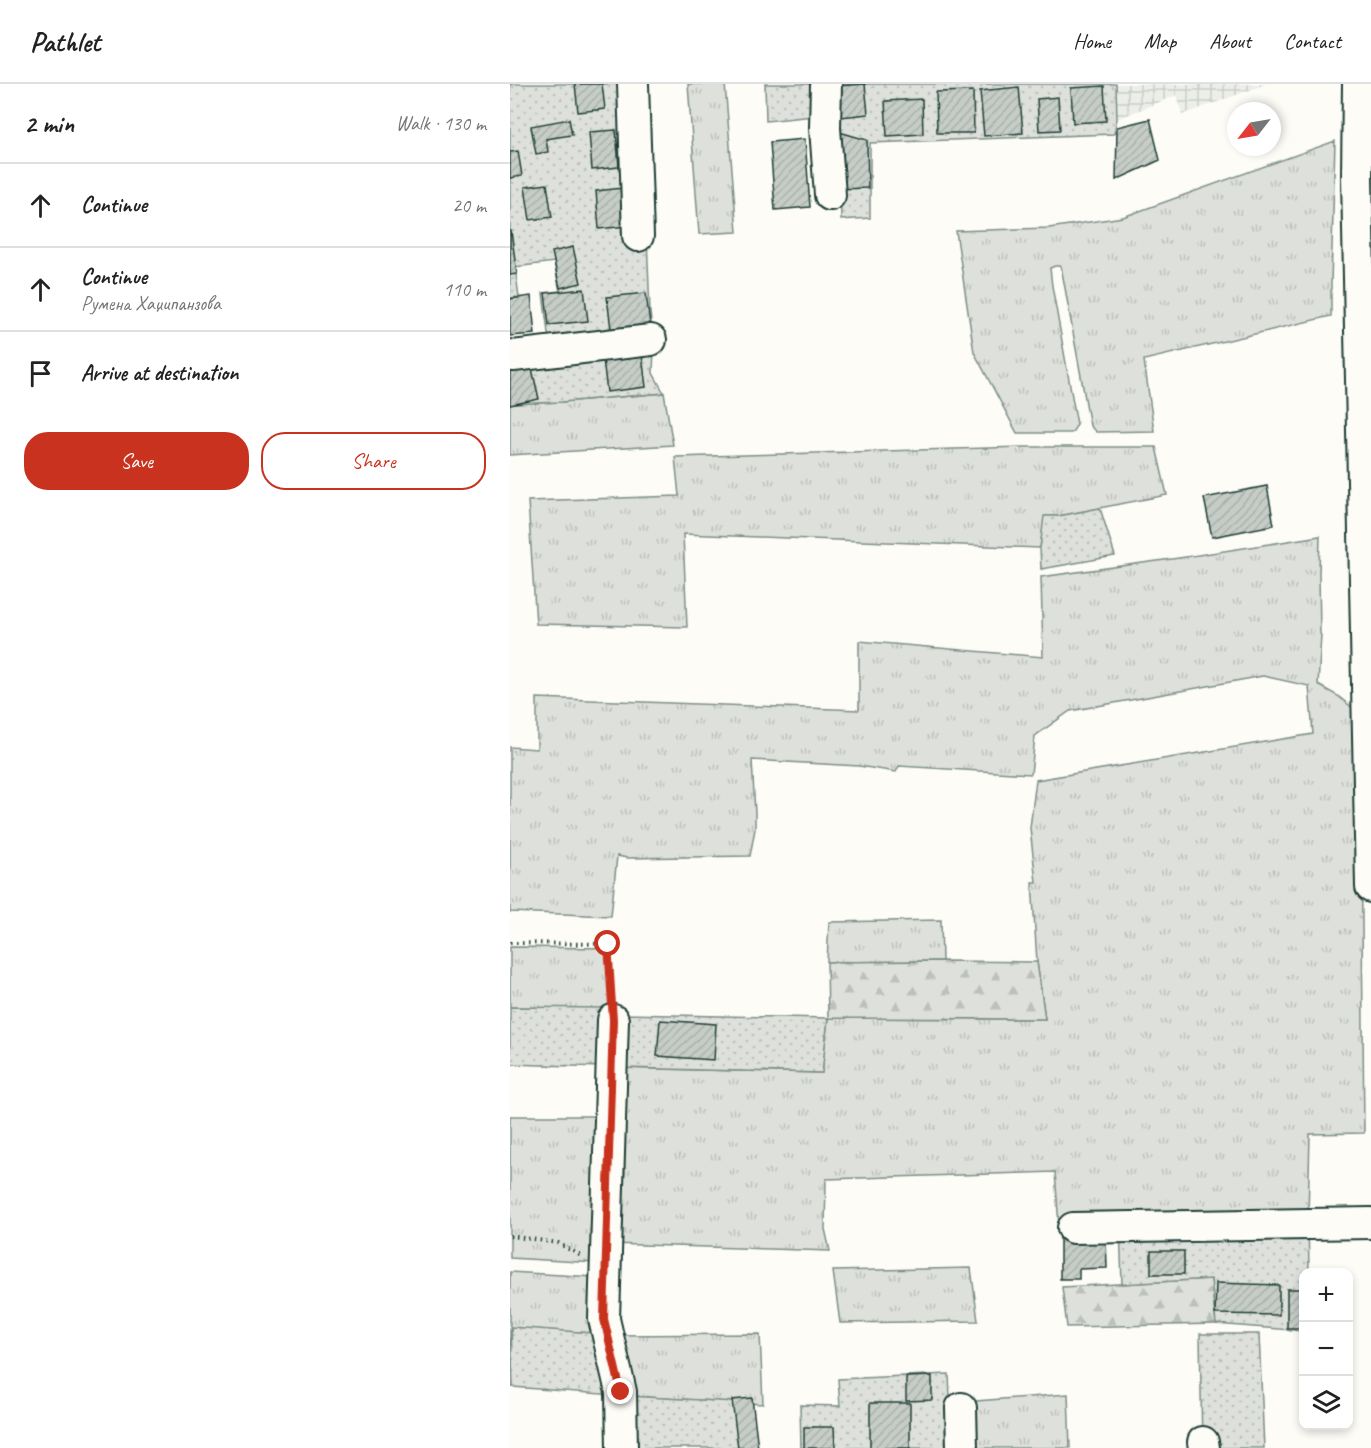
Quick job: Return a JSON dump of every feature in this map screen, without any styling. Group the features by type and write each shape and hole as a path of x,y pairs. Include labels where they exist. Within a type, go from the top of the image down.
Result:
{"street":[{"path":"633,84 639,236"},
{"path":"826,84 825,128 830,195"},
{"path":"1358,84 1357,177 1371,887"},
{"path":"510,355 651,340"},
{"path":"613,1020 604,1319 621,1392 622,1448"},
{"path":"1073,1228 1371,1223"},
{"path":"961,1408 962,1448"}],"path":[{"path":"510,943 608,944 613,1020"},
{"path":"510,1236 558,1243 605,1270"}],"shaded area":[{"path":"1116,84 1266,84 1182,115 1177,95 1117,119"}],"green space":[{"path":"510,84 621,84 647,237 654,347 653,373 664,393 510,404 549,341 543,293 560,291 554,262 515,267 519,297 510,298"},
{"path":"688,84 725,84 737,232 699,234"},
{"path":"765,84 823,84 823,115 766,121"},
{"path":"838,84 1116,84 1117,119 1114,134 870,143 870,218 841,220"},
{"path":"1335,141 1331,316 1144,360 1154,431 1096,432 1090,426 1061,266 1055,266 1050,268 1052,286 1077,424 1070,433 1017,433 974,352 956,231 1049,228 1123,217"},
{"path":"664,393 673,445 510,455 510,404"},
{"path":"1023,447 1156,447 1167,495 1058,516 1045,516 1040,548 683,534 687,627 536,624 528,501 679,496 675,457"},
{"path":"1100,508 1115,556 1041,569 1040,548 1044,516 1059,516"},
{"path":"1320,536 1321,635 1318,685 1338,696 1360,714 1364,1133 1310,1134 1308,1217 1059,1226 1055,1172 826,1179 825,1229 830,1251 610,1244 615,1068 822,1073 828,1018 1045,1019 1037,962 1032,882 1036,882 1030,828 1036,780 1313,734 1309,686 1263,676 1070,711 1035,736 1031,774 899,766 896,772 859,766 752,760 755,829 750,856 627,858 617,856 611,916 510,912 510,747 537,749 537,698 859,710 859,641 1043,657 1041,577"},
{"path":"941,920 942,961 827,962 829,922"},
{"path":"510,947 611,948 612,1009 510,1007"},
{"path":"827,962 1037,962 1045,1019 828,1018"},
{"path":"510,1007 604,1008 603,1067 510,1064"},
{"path":"622,1014 828,1018 822,1073 624,1068"},
{"path":"510,1116 604,1116 596,1263 510,1258"},
{"path":"1308,1217 1309,1268 1299,1268 1299,1331 1216,1324 1211,1279 1122,1284 1120,1224"},
{"path":"971,1268 978,1321 840,1323 833,1271"},
{"path":"510,1272 594,1277 592,1333 511,1328 513,1387 510,1386"},
{"path":"1211,1279 1216,1324 1067,1327 1062,1287"},
{"path":"511,1327 592,1333 614,1395 513,1387"},
{"path":"760,1334 763,1404 628,1396 614,1335"},
{"path":"1200,1334 1259,1334 1264,1448 1202,1448"},
{"path":"949,1374 952,1448 801,1448 800,1405 840,1406 838,1379"},
{"path":"1068,1394 1070,1448 966,1448 963,1402"},
{"path":"628,1396 736,1402 738,1448 628,1448"}],"building":[{"path":"575,84 602,84 605,109 578,112"},
{"path":"865,84 868,114 841,117 838,86"},
{"path":"1104,86 1106,121 1073,123 1071,88"},
{"path":"1019,87 1023,133 984,136 980,91"},
{"path":"973,91 974,133 937,133 936,92"},
{"path":"1058,97 1060,130 1039,131 1037,99"},
{"path":"922,99 923,134 887,136 885,101"},
{"path":"569,119 572,135 546,139 548,152 536,154 531,126"},
{"path":"1150,119 1160,160 1116,180 1117,127"},
{"path":"616,130 619,167 592,170 589,132"},
{"path":"836,131 867,140 868,188 837,189"},
{"path":"805,139 810,207 775,210 770,142"},
{"path":"518,151 522,176 510,178 510,152"},
{"path":"547,184 552,217 530,220 525,187"},
{"path":"623,188 627,226 599,229 596,191"},
{"path":"510,231 517,274 510,275"},
{"path":"573,247 581,283 560,288 552,252"},
{"path":"584,289 588,321 549,325 545,293"},
{"path":"646,293 650,325 611,329 607,297"},
{"path":"531,296 535,334 510,336 510,299"},
{"path":"642,355 646,387 607,392 603,359"},
{"path":"530,360 539,399 510,405 510,364"},
{"path":"1267,486 1274,525 1212,537 1204,498"},
{"path":"660,1020 716,1024 714,1060 657,1056"},
{"path":"1060,1237 1106,1237 1107,1268 1079,1269 1079,1279 1060,1279"},
{"path":"1151,1251 1184,1251 1184,1274 1151,1274"},
{"path":"1216,1283 1279,1285 1279,1315 1215,1314"},
{"path":"1287,1289 1299,1289 1299,1328 1287,1328"},
{"path":"932,1376 932,1400 906,1401 906,1377"},
{"path":"752,1398 758,1448 738,1448 732,1400"},
{"path":"870,1403 910,1403 910,1448 870,1448"},
{"path":"804,1427 834,1427 835,1448 804,1448"}],"route":[{"path":"608,944 613,1020 604,1319 621,1392"}]}
